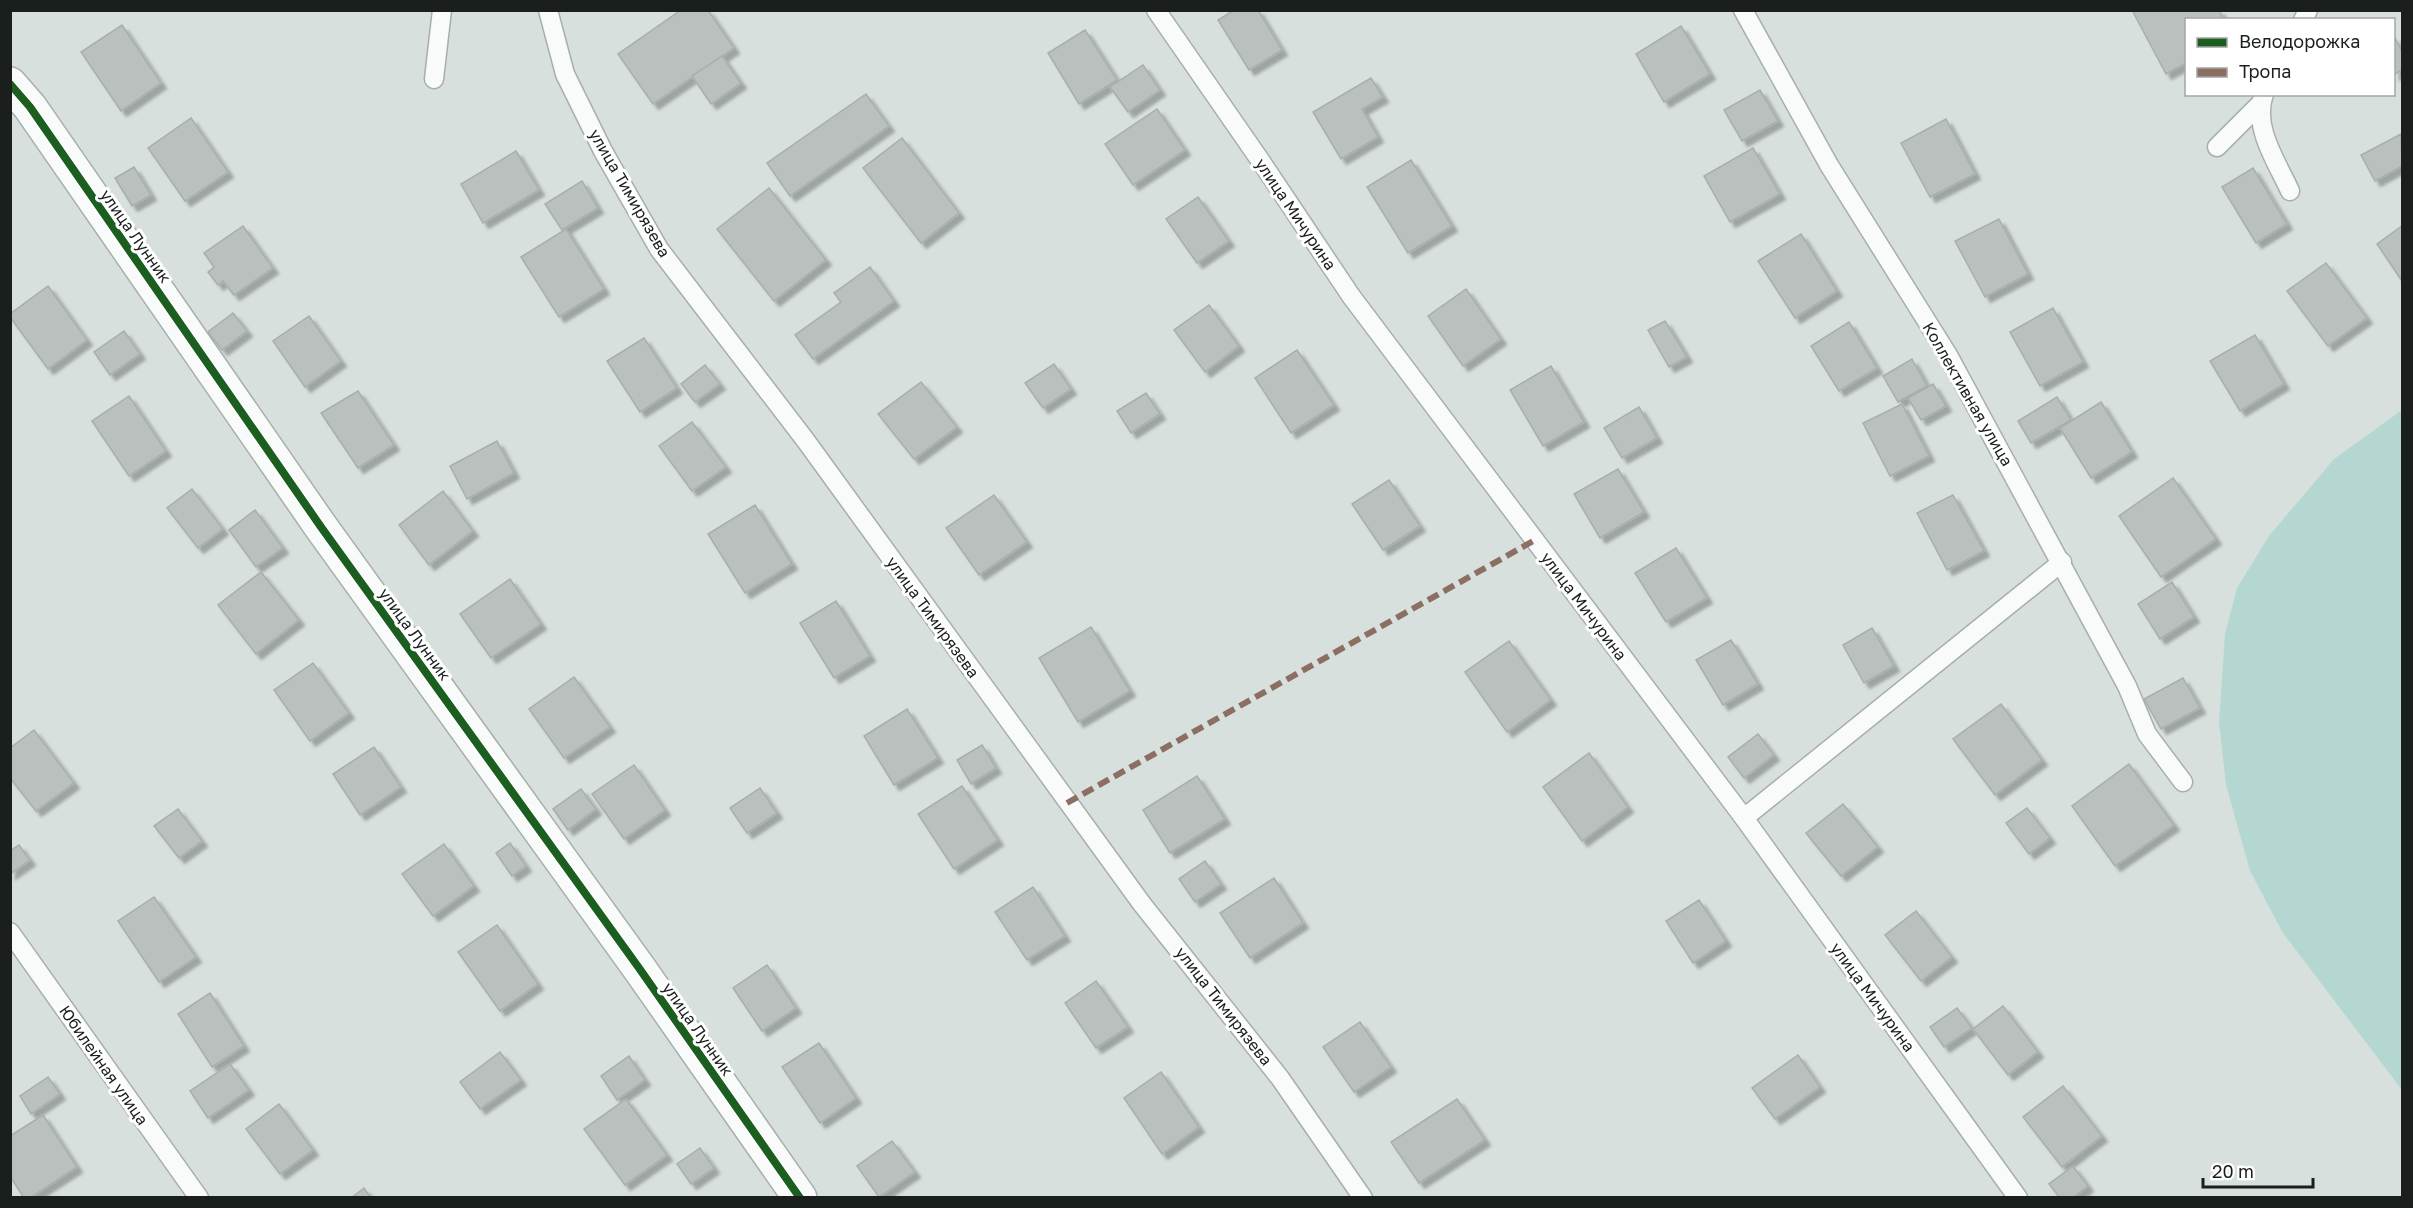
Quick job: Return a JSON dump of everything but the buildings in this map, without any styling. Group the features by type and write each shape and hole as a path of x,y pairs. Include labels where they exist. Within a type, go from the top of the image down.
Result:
{"street":[{"name":"улица Лунник","path":"10,84 30,107 321,527 646,977 800,1197"}],"lane":[{"path":"434,79 442,10"},
{"name":"улица Тимирязева","path":"548,10 565,74 603,151 659,249 806,441 1136,895 1280,1078 1363,1197"},
{"name":"улица Мичурина","path":"1156,10 1351,296 1744,819 2018,1197"},
{"name":"Коллективная улица","path":"1743,10 1829,165 1948,355 2062,562 2127,686 2147,734 2183,782"},
{"path":"2217,147 2262,99"},
{"path":"2262,99 2264,134 2290,191"},
{"path":"1744,819 2062,562"},
{"name":"Юбилейная улица","path":"10,932 199,1197"}],"green space":[{"path":"2402,410 2402,1090 2283,933 2250,871 2226,785 2219,722 2225,634 2237,588 2269,536 2334,459"}],"marked path":[{"path":"1067,803 1535,540"}],"cycle path":[{"path":"10,84 30,107 321,527 639,968 800,1198"}]}
